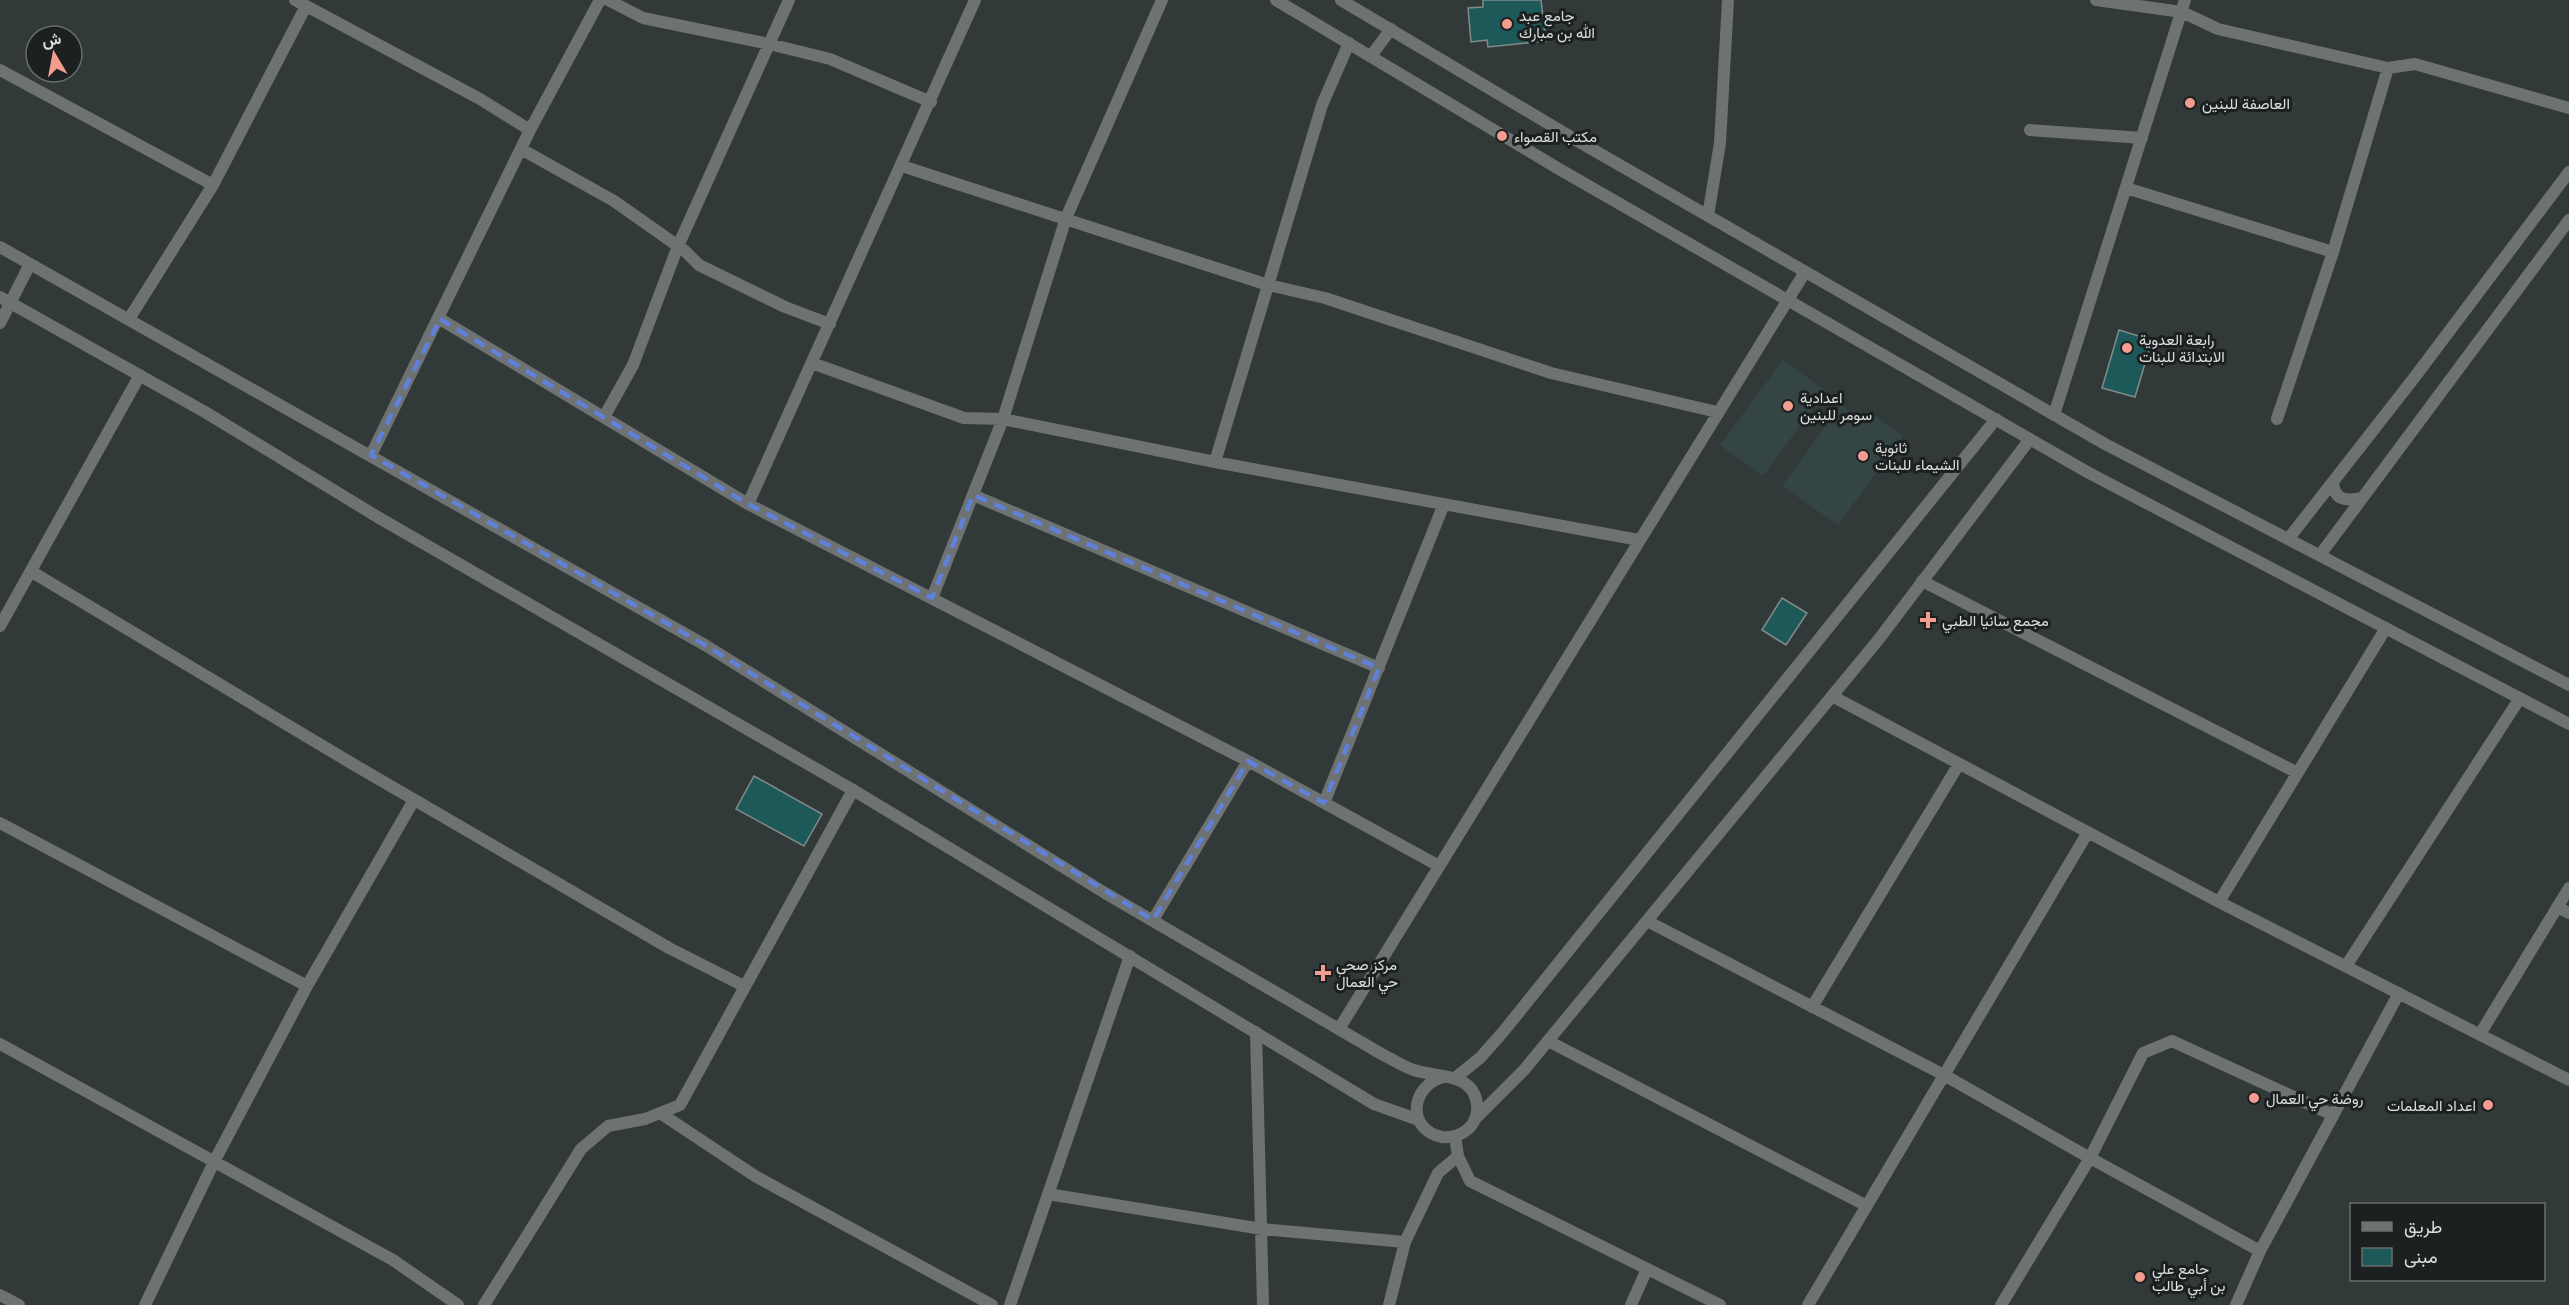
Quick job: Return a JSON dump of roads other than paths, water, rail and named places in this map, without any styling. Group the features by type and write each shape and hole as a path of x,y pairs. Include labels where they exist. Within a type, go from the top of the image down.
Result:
{"street":[{"path":"371,455 440,319 530,130 600,0"},
{"path":"608,0 643,18 830,59 931,102"},
{"path":"604,417 633,365 678,246 789,0"},
{"path":"748,504 975,0"},
{"path":"932,598 1003,419 1066,218 1162,0"},
{"path":"1276,0 1786,299 2089,473 2569,724"},
{"path":"1341,0 1708,216 2105,444 2569,685"},
{"path":"1708,216 1720,143 1728,0"},
{"path":"2096,0 2183,6 2218,29 2388,68 2415,64 2569,108"},
{"path":"129,319 213,185 300,3 480,99 530,130"},
{"path":"2054,415 2183,6"},
{"path":"1371,56 1390,29"},
{"path":"1215,462 1322,105 1349,43"},
{"path":"2277,418 2333,252 2388,68"},
{"path":"0,70 213,185"},
{"path":"2030,130 2142,138"},
{"path":"521,149 614,201 678,246 699,266 785,307 830,324"},
{"path":"902,166 1268,285 1325,298 1551,373 1717,412"},
{"path":"2289,538 2569,172"},
{"path":"2126,188 2333,252"},
{"path":"2319,555 2569,220"},
{"path":"0,247 705,645 1153,920 1339,1029 1413,1070 1464,1082 1477,1099 1475,1119"},
{"path":"0,323 6,300 30,264"},
{"path":"1339,1029 1786,299 1805,272"},
{"path":"6,300 140,375 381,519 854,790 1374,1104 1419,1120 1434,1135 1455,1136 1464,1133 1524,1070 1832,696 2030,439"},
{"path":"440,319 748,504 1248,761 1439,866"},
{"path":"813,363 964,418 1003,419 1215,462 1639,540"},
{"path":"0,626 140,375"},
{"path":"1419,1120 1417,1101 1420,1092 1435,1079 1450,1077 1480,1058 1503,1032 1996,419"},
{"path":"2333,483 2334,492 2340,498 2349,501 2362,498"},
{"path":"973,495 1379,668"},
{"path":"1324,803 1444,504"},
{"path":"32,572 414,800 669,948 744,986"},
{"path":"1922,581 2296,772"},
{"path":"2219,902 2296,772 2386,628"},
{"path":"1832,696 2219,902 2569,1080"},
{"path":"2346,966 2520,698"},
{"path":"1153,920 1248,761"},
{"path":"1812,1007 1959,764"},
{"path":"484,1305 581,1149 609,1126 645,1119 680,1105 854,790"},
{"path":"145,1305 215,1160 306,986 414,800"},
{"path":"0,823 306,986"},
{"path":"1808,1305 2088,832"},
{"path":"2480,1034 2569,888"},
{"path":"2557,907 2569,913"},
{"path":"1647,921 1944,1075 2259,1251"},
{"path":"1010,1305 1130,956"},
{"path":"2236,1305 2259,1251 2399,993"},
{"path":"1256,1032 1263,1305"},
{"path":"1548,1041 1867,1206"},
{"path":"2001,1305 2090,1158 2143,1053 2172,1041 2333,1115"},
{"path":"0,1044 215,1160 393,1260 458,1305"},
{"path":"660,1113 755,1176 992,1305"},
{"path":"1455,1136 1458,1155 1470,1181 1720,1305"},
{"path":"1389,1305 1405,1242 1438,1173 1458,1155"},
{"path":"1048,1194 1262,1229 1405,1242"},
{"path":"1631,1305 1647,1269"},
{"path":"0,1295 19,1305"}],"place":[{"name":"جامع عبد الله بن مبارك","path":"1507,24"},
{"name":"العاصفة للبنين","path":"2190,103"},
{"name":"مكتب القصواء","path":"1502,136"},
{"name":"رابعة العدوية الابتدائة للبنات","path":"2127,348"},
{"name":"اعدادية سومر للبنين","path":"1788,406"},
{"name":"ثانوية الشيماء للبنات","path":"1863,456"},
{"name":"مجمع سانيا الطبي","path":"1928,620"},
{"name":"مركز صحي حي العمال","path":"1323,973"},
{"name":"روضة حي العمال","path":"2254,1098"},
{"name":"اعداد المعلمات","path":"2488,1105"},
{"name":"جامع علي بن أبي طالب","path":"2140,1277"}]}
